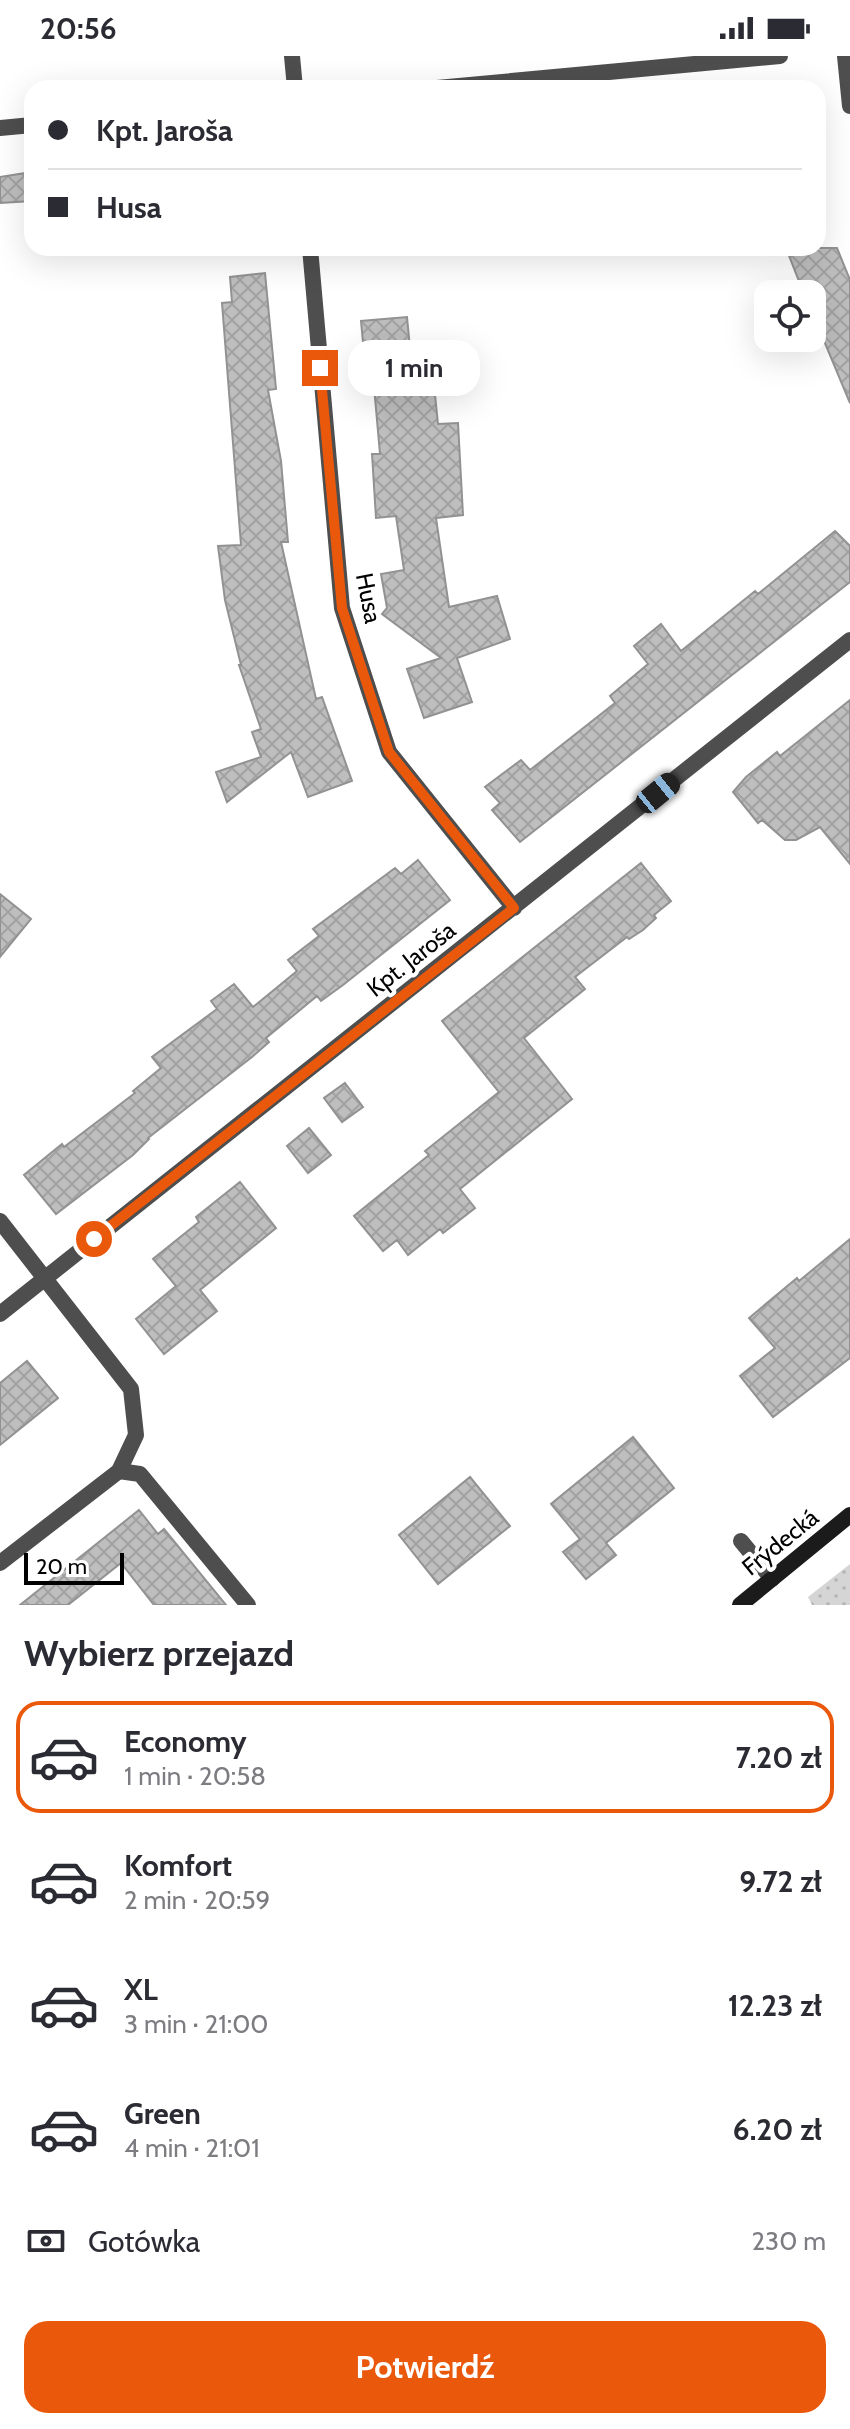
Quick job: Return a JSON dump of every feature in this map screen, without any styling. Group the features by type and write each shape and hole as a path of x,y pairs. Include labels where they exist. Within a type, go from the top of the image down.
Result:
{"main road":[{"name":"Frýdecká","path":"740,1605 850,1515"}],"street":[{"path":"292,56 294,80"},
{"path":"523,80 780,56"},
{"path":"845,56 850,106"},
{"path":"0,128 24,126"},
{"name":"Husa","path":"311,256 342,608 389,752 514,908"},
{"name":"Kpt. Jaroša","path":"0,1314 850,640"},
{"path":"0,1221 131,1389 136,1435 119,1471 0,1563"},
{"path":"119,1471 140,1474 248,1605"},
{"path":"741,1541 772,1579"}],"shaded area":[{"path":"850,1564 850,1605 812,1605 808,1597"}],"building":[{"path":"24,173 24,202 0,203 0,177"},
{"path":"826,248 837,248 850,280 850,403 826,346 826,280 799,280 789,256 826,256"},
{"path":"265,273 276,389 268,390 281,461 288,542 281,542 316,699 322,697 352,781 308,797 291,752 227,802 216,772 261,757 252,732 261,729 239,665 225,600 218,546 241,545 222,303 232,302 230,277"},
{"path":"407,317 410,348 430,346 438,424 458,423 463,515 436,518 449,607 497,596 510,639 457,658 472,702 424,718 407,669 441,658 382,614 387,608 381,574 404,570 396,516 376,518 372,454 380,454 373,375 366,375 361,321"},
{"path":"835,531 850,546 850,582 520,842 492,810 500,803 485,787 521,760 530,770 615,703 610,696 648,664 634,646 661,624 681,651"},
{"path":"850,700 850,864 820,827 796,840 785,840 762,820 758,823 733,792 777,752 780,756"},
{"path":"418,860 450,900 321,1001 317,996 266,1038 269,1042 252,1057 56,1214 24,1175 135,1093 133,1091 161,1068 152,1057 217,1009 211,1001 234,984 253,1007 297,971 288,960 319,936 313,929 395,868 401,874"},
{"path":"641,863 671,901 654,915 656,918 643,930 629,939 627,937 575,977 585,989 524,1038 572,1099 460,1189 475,1208 443,1233 440,1229 408,1255 397,1240 383,1251 354,1216 429,1155 425,1151 499,1092 442,1021"},
{"path":"0,894 31,919 0,957"},
{"path":"345,1083 363,1107 342,1122 324,1098"},
{"path":"309,1128 331,1155 308,1173 287,1146"},
{"path":"240,1182 276,1228 200,1290 217,1311 164,1354 136,1319 176,1286 153,1259 199,1222 196,1217"},
{"path":"850,1239 850,1358 773,1417 740,1376 775,1348 749,1318"},
{"path":"27,1361 58,1398 0,1445 0,1383"},
{"path":"633,1437 674,1488 606,1543 616,1555 586,1579 563,1552 580,1539 551,1504"},
{"path":"470,1477 510,1526 438,1584 399,1535"},
{"path":"139,1510 158,1534 164,1529 226,1605 154,1605 121,1563 68,1605 20,1605"}],"route":[{"path":"94,1239 514,908 389,752 342,608 320,368"}]}
